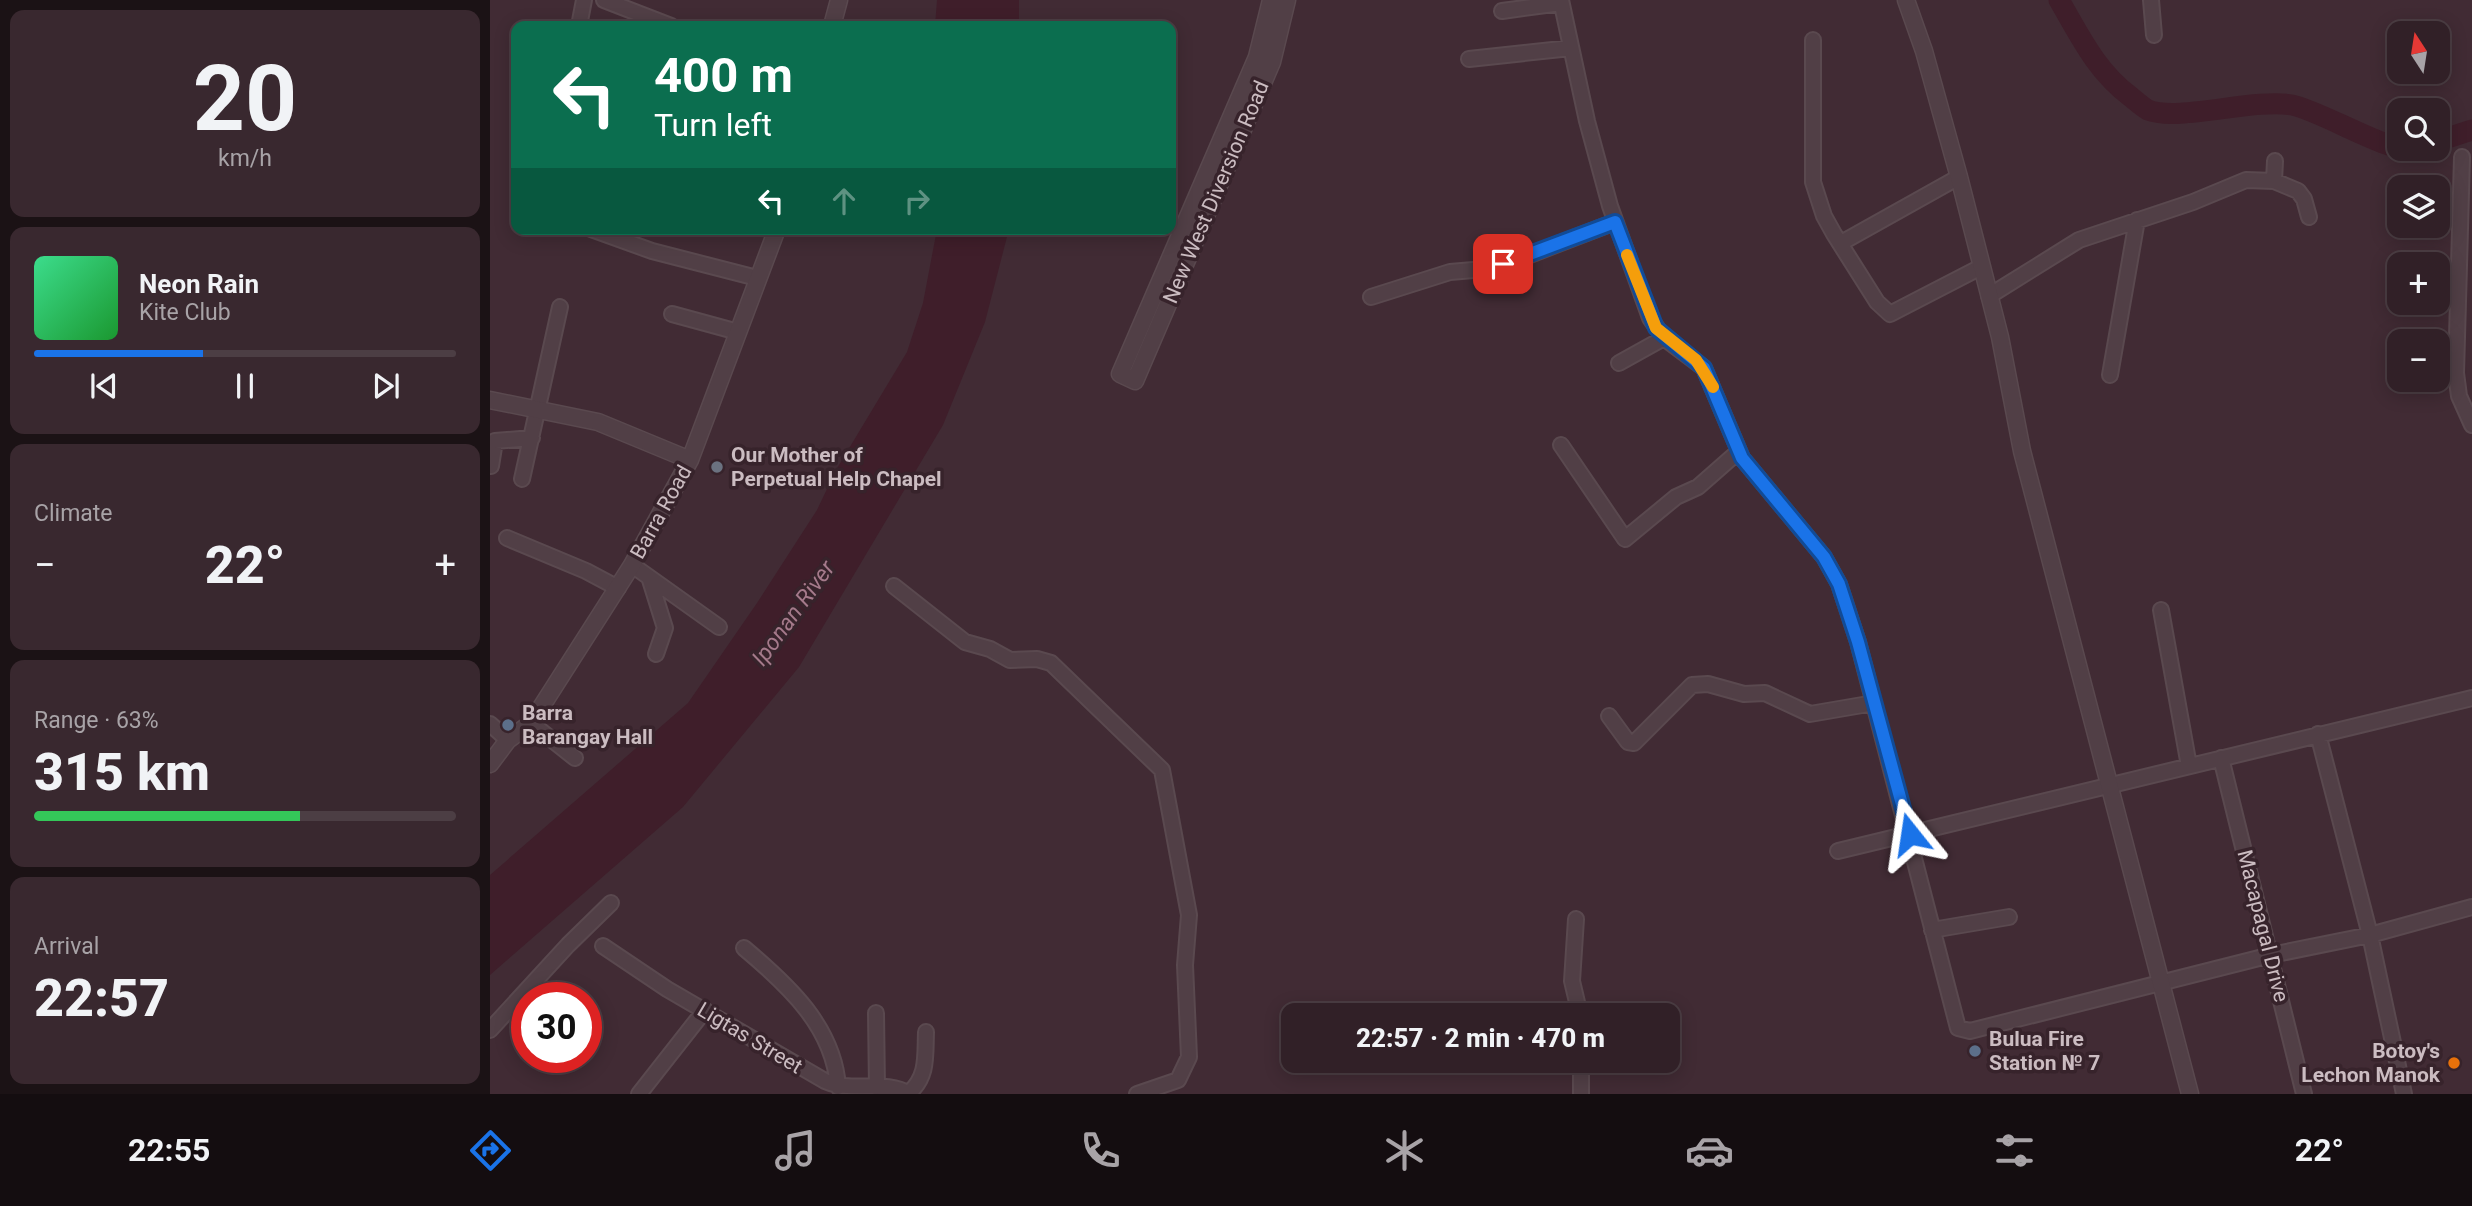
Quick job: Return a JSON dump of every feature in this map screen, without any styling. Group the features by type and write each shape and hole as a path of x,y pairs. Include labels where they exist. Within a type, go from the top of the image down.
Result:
{"street":[{"path":"580,21 584,0"},
{"path":"606,0 658,21"},
{"path":"833,21 839,0"},
{"name":"New West Diversion Road","path":"1271,0 1257,57 1127,377 1272,62 1287,0"},
{"path":"1906,0 1924,51 1959,177 2000,337 2022,451 2190,1094"},
{"path":"2151,0 2154,35"},
{"path":"1502,11 1561,1 1587,121 1615,222 1650,318 1664,338 1704,368 1739,451 1824,557 1839,584 1910,834 1958,1028 1970,1031 2160,985 2271,954 2370,935 2472,907"},
{"path":"1813,40 1813,182 1824,216 1865,285 1884,311 1890,314 1981,267"},
{"path":"1469,59 1571,48"},
{"path":"2462,158 2456,373 2459,396 2472,425"},
{"path":"2274,181 2275,161"},
{"path":"1841,243 1959,177"},
{"path":"1989,296 2079,240 2246,180 2274,181 2298,191 2304,199 2309,217"},
{"path":"2110,375 2137,220"},
{"path":"1371,297 1450,272 1485,269 1509,262 1615,222"},
{"path":"608,235 652,251 757,278"},
{"name":"Barra Road","path":"490,764 508,740 531,723 632,565 690,460 775,235"},
{"path":"522,480 560,307"},
{"path":"672,314 738,332"},
{"path":"1619,363 1664,338"},
{"path":"490,400 598,422 690,460"},
{"path":"491,466 495,441 531,438"},
{"path":"1561,445 1625,539 1676,497 1698,487 1739,451"},
{"path":"507,538 618,588"},
{"path":"632,565 719,627"},
{"path":"649,579 665,628 656,654"},
{"path":"894,586 965,642 990,649 1010,660 1037,659 1051,663 1162,770 1188,901 1185,965 1189,1057 1178,1080 1137,1094"},
{"path":"2161,610 2189,766"},
{"path":"1609,716 1628,742 1633,743 1692,685 1709,684 1744,694 1765,693 1810,714 1874,703"},
{"path":"1838,851 2472,698"},
{"path":"531,723 575,758"},
{"path":"490,724 508,740"},
{"path":"2318,734 2370,935 2404,1094"},
{"name":"Macapagal Drive","path":"2221,758 2304,1094"},
{"path":"490,1030 568,945 611,903"},
{"path":"1932,930 2009,917"},
{"path":"1576,919 1573,981 1578,1003"},
{"name":"Ligtas Street","path":"603,946 800,1068 838,1087 877,1088 909,1094"},
{"path":"744,948 785,984 823,1032 837,1069 838,1087"},
{"path":"639,1094 705,1010"},
{"path":"876,1013 877,1088"},
{"path":"909,1094 922,1079 925,1069 926,1032"},
{"path":"1581,1073 1581,1094"}],"water":[{"path":"937,0 1019,0 1019,21 935,21"},
{"name":"Iponan River","path":"936,235 1007,235 985,322 943,425 799,667 683,807 490,975 490,875 688,703 817,510 836,470 907,352 923,303"}],"waterway":[{"path":"2059,0 2098,64 2119,87 2148,110 2178,113 2258,105 2292,105 2387,144"},
{"path":"2450,137 2472,130"}],"slow traffic":[{"path":"1627,255 1656,328 1664,338 1704,368 1713,387"}],"place":[{"name":"Our Mother of Perpetual Help Chapel","path":"717,467"},
{"name":"Barra Barangay Hall","path":"508,725"},
{"name":"Bulua Fire Station № 7","path":"1975,1051"},
{"name":"Botoy's Lechon Manok","path":"2454,1063"}],"route":[{"path":"1503,264 1615,222 1656,328 1664,338 1704,368 1742,458 1824,557 1839,584 1858,642 1910,834"}]}
